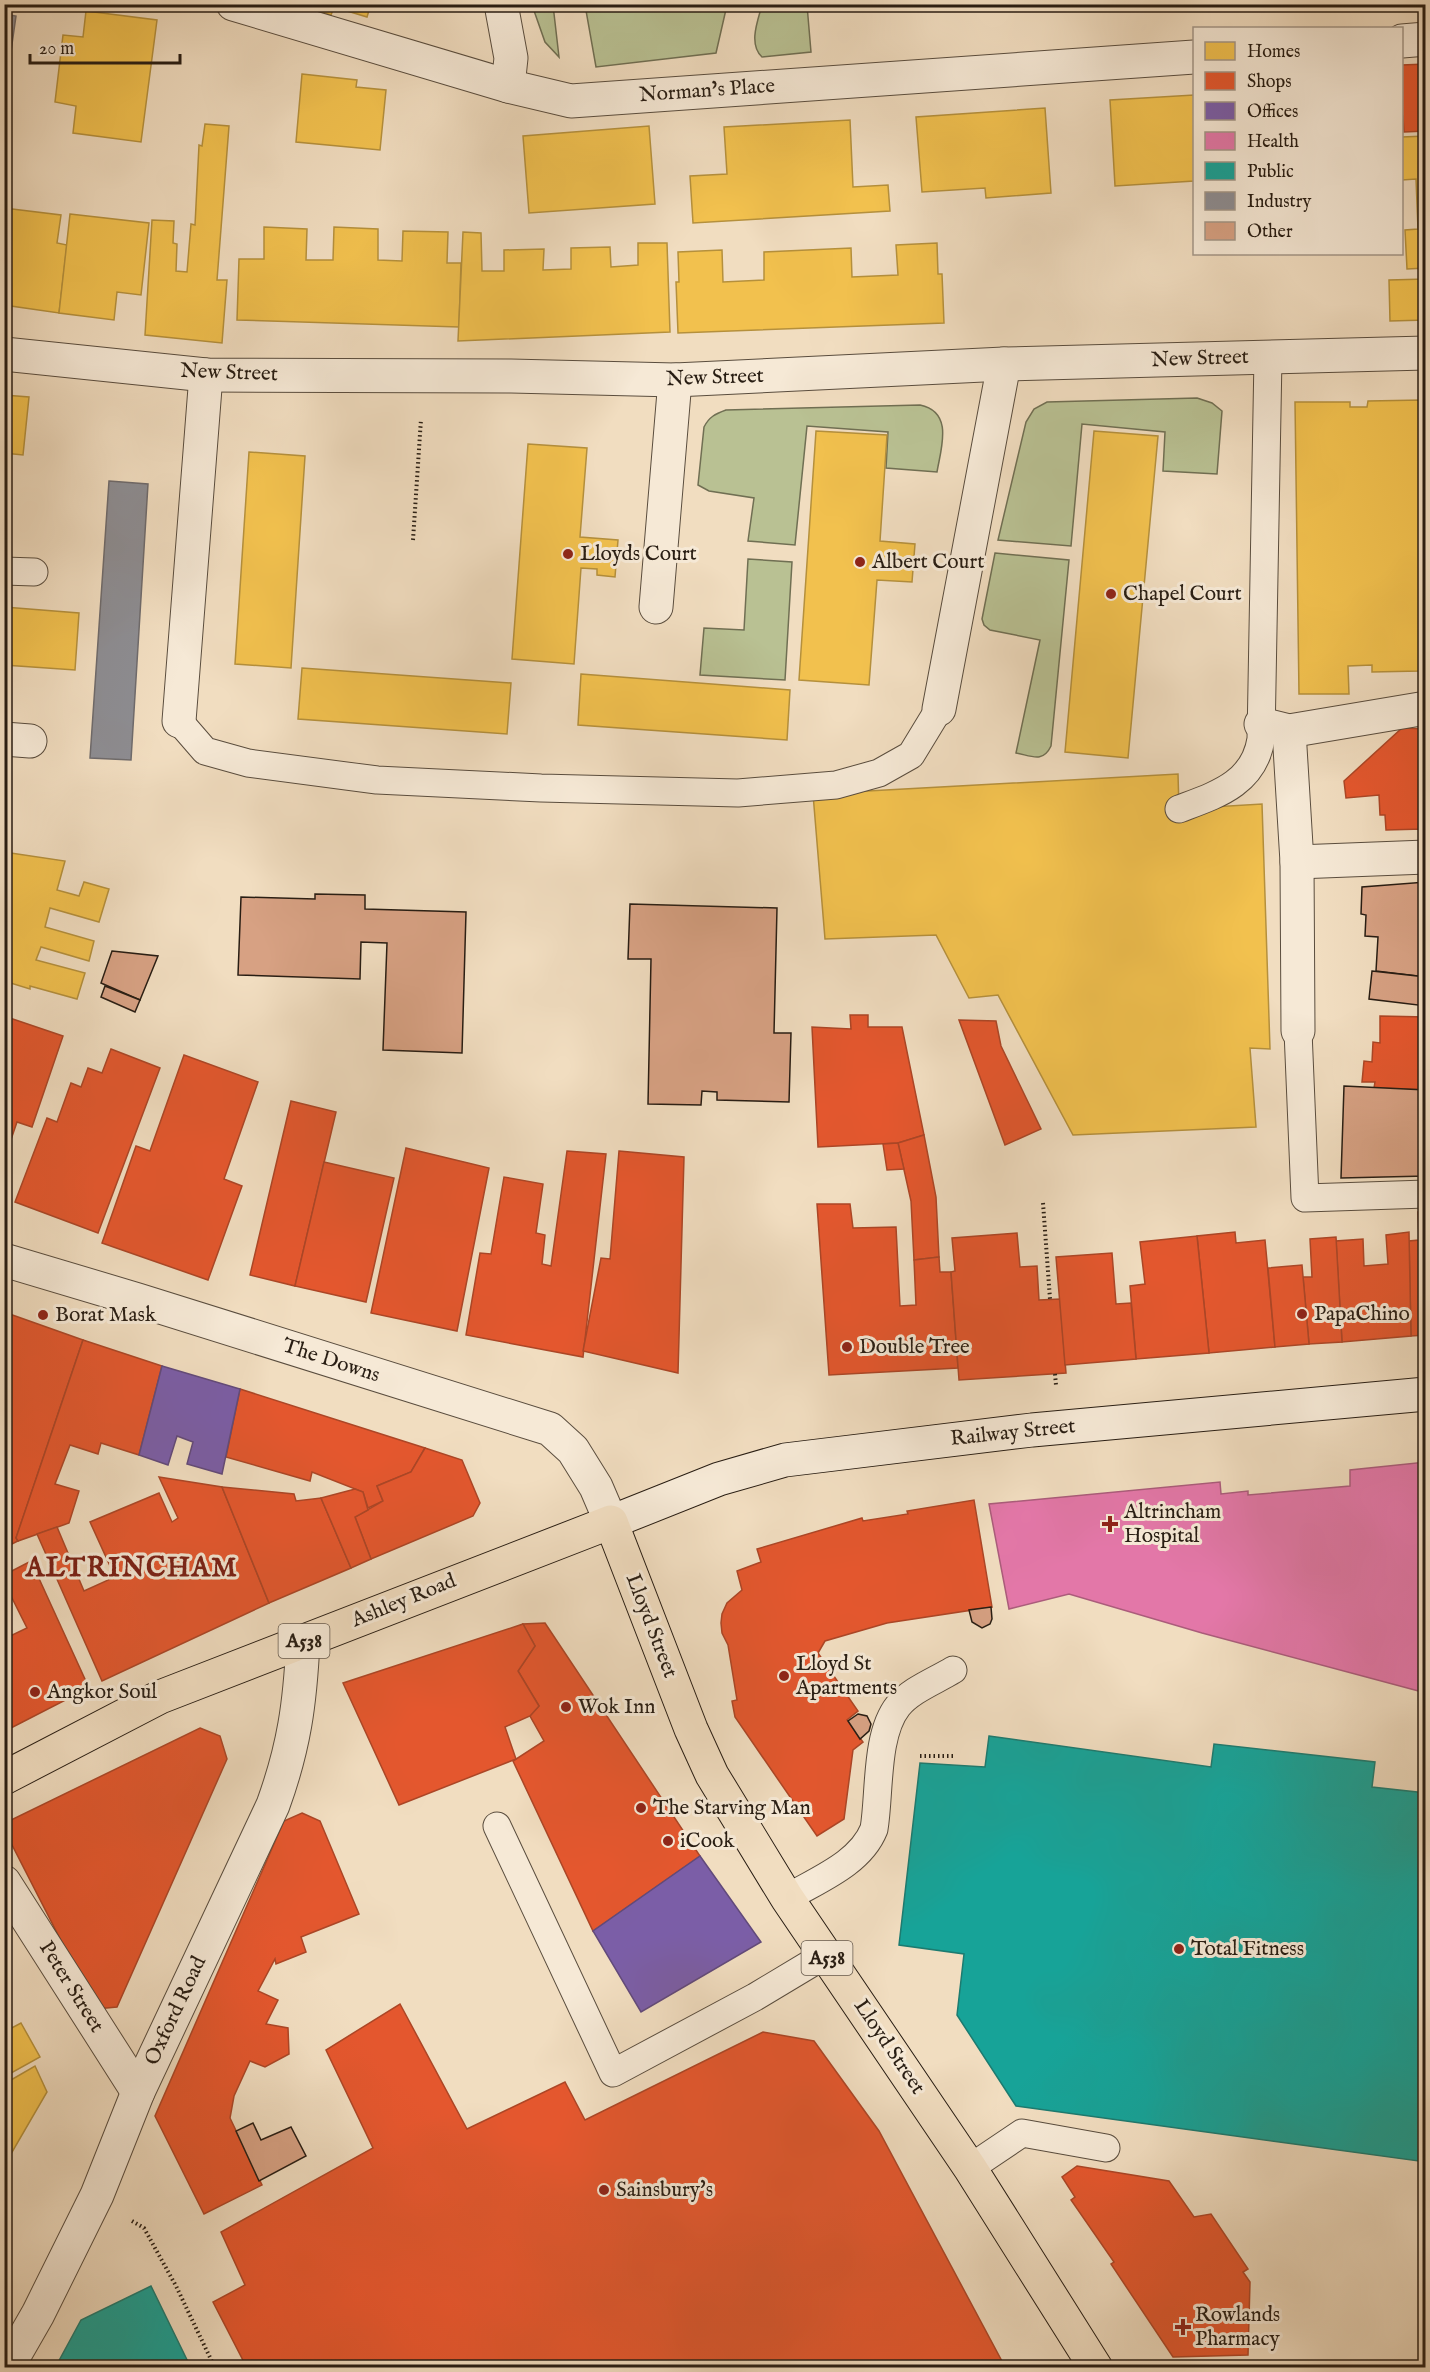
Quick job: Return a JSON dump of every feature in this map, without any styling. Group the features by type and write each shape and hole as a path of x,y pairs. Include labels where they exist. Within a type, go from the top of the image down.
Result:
{"main road":[{"name":"Ashley Road","path":"4,1778 160,1697 611,1522"},
{"name":"Lloyd Street","path":"611,1522 691,1730 712,1775 787,1898 970,2168 1096,2367"}],"street":[{"name":"Norman's Place","path":"233,4 508,86 571,101 1193,57"},
{"path":"501,4 511,58 508,86"},
{"path":"1403,41 1425,39"},
{"name":"New Street","path":"4,354 207,375 675,381 1004,364 1425,353"},
{"path":"939,709 1004,364"},
{"path":"179,721 207,375"},
{"path":"656,607 675,381"},
{"path":"1298,1031 1297,862 1275,728 1425,708"},
{"path":"1297,862 1425,857"},
{"name":"The Downs","path":"4,1260 550,1429 573,1450 596,1487 611,1522"},
{"name":"Railway Street","path":"611,1522 719,1479 785,1460 1032,1430 1425,1394"},
{"name":"Oxford Road","path":"7,2367 38,2314 97,2195 138,2092 273,1805 294,1736 301,1691 303,1642"},
{"name":"Peter Street","path":"4,1882 138,2092"}],"lane":[{"path":"1179,809 1225,791 1235,783 1258,755 1275,728 1268,357"},
{"path":"4,570 34,572"},
{"path":"179,721 205,751 237,760 377,780 541,788 738,793 836,785 879,773 911,755 939,709"},
{"path":"1298,1031 1305,1198 1425,1194"},
{"path":"787,1898 852,1859 870,1840 874,1829 883,1745 888,1723 898,1706 912,1694 953,1670"},
{"path":"497,1826 613,2073 754,1997 825,1955"},
{"path":"970,2168 1022,2133 1106,2148"}],"path":[{"path":"413,540 424,376"},
{"path":"1043,1203 1050,1299"},
{"path":"97,2195 144,2228 176,2286 215,2367"}],"green space":[{"path":"585,4 727,5 716,53 596,67"},
{"path":"532,5 553,5 559,57 545,42"},
{"path":"762,5 807,5 811,52 762,57 758,52 755,39"},
{"path":"1197,398 1212,403 1222,411 1217,474 1163,471 1165,432 1082,424 1071,546 998,540 1026,422 1034,409 1047,402"},
{"path":"920,405 931,409 938,415 941,423 943,432 937,472 886,468 888,432 807,426 795,545 748,541 754,498 709,491 698,485 704,427 713,416 726,410"},
{"path":"995,553 1069,560 1051,746 1041,756 1032,757 1016,753 1040,640 990,630 984,625 982,619"},
{"path":"748,559 792,562 785,680 700,675 704,628 744,630"}],"building: Homes":[{"path":"296,4 371,4 367,17 334,7 331,15"},
{"path":"848,4 982,4 849,11"},
{"path":"86,11 157,20 141,142 73,133 76,106 55,102 63,35 83,37"},
{"path":"302,74 357,80 356,87 386,90 380,150 296,142"},
{"path":"1193,95 1193,181 1115,186 1110,100"},
{"path":"1045,108 1051,193 986,198 985,188 922,192 916,117"},
{"path":"850,120 853,187 888,185 890,211 693,223 690,176 727,174 724,127"},
{"path":"205,124 229,126 217,280 227,280 222,343 145,335 152,220 174,221 173,243 177,244 176,271 187,272 191,224 195,225 199,145 202,146"},
{"path":"649,126 655,204 529,213 523,136"},
{"path":"1426,136 1426,268 1407,269 1405,230 1418,229 1416,179 1403,180 1403,137"},
{"path":"4,208 61,215 57,243 67,245 59,313 4,305"},
{"path":"70,214 149,223 141,295 117,292 114,320 59,313"},
{"path":"264,227 307,229 306,260 333,260 334,227 378,229 378,260 402,261 403,231 448,232 447,263 461,263 459,327 237,320 239,259 264,259"},
{"path":"463,232 481,233 482,271 504,271 504,250 544,249 543,270 571,269 571,248 610,247 611,267 638,265 638,243 667,243 670,332 458,341"},
{"path":"937,243 938,274 942,274 944,323 678,333 676,282 679,282 678,252 722,250 723,282 764,280 764,252 851,248 852,277 898,275 896,245"},
{"path":"1426,279 1426,320 1390,321 1389,280"},
{"path":"4,395 29,397 23,455 4,453"},
{"path":"1422,400 1422,440 1426,440 1426,638 1419,638 1420,671 1372,672 1372,665 1348,666 1349,694 1299,694 1295,402 1350,402 1350,407 1367,407 1368,401"},
{"name":"Albert Court","path":"816,431 887,435 880,541 915,544 912,582 877,580 869,685 799,680"},
{"name":"Chapel Court","path":"1094,431 1158,436 1128,758 1065,752"},
{"name":"Lloyds Court","path":"528,444 587,448 580,537 618,540 615,577 597,575 597,569 581,568 574,664 512,659"},
{"path":"249,452 305,456 291,668 235,664"},
{"path":"4,607 79,613 75,670 4,665"},
{"path":"302,668 511,683 507,734 298,719"},
{"path":"581,674 790,690 787,740 578,725"},
{"path":"1178,774 1179,809 1262,804 1270,1049 1250,1048 1256,1127 1073,1135 998,995 969,998 936,935 825,939 813,794"},
{"path":"4,852 65,861 57,890 79,896 84,882 109,889 99,922 50,908 45,927 94,941 89,961 41,947 36,960 85,973 77,999 4,981"},
{"path":"21,2023 40,2057 4,2077 4,2032"},
{"path":"35,2066 47,2092 4,2166 4,2084"}],"building: Shops":[{"path":"1426,64 1426,131 1404,132 1403,65"},
{"path":"1402,728 1426,729 1426,833 1423,833 1423,829 1386,830 1385,815 1380,815 1379,795 1346,798 1344,781"},
{"path":"850,1015 868,1015 868,1027 902,1027 924,1135 898,1143 818,1147 812,1027 851,1029"},
{"path":"4,1016 63,1036 32,1127 17,1122 4,1160"},
{"path":"1380,1016 1426,1017 1426,1090 1374,1088 1375,1082 1362,1082 1364,1061 1372,1062 1373,1042 1380,1043"},
{"path":"959,1020 996,1021 1001,1046 1041,1129 1005,1145"},
{"path":"111,1049 160,1068 98,1233 15,1202 47,1118 57,1122 71,1083 81,1087 88,1068 102,1073"},
{"path":"184,1055 258,1082 224,1179 242,1186 208,1280 102,1243 136,1146 150,1151"},
{"path":"291,1101 336,1112 295,1286 250,1275"},
{"path":"924,1135 936,1197 939,1257 914,1260 911,1201 898,1143"},
{"path":"898,1143 904,1169 887,1170 883,1144"},
{"path":"406,1148 489,1168 457,1331 371,1313"},
{"path":"567,1151 606,1154 583,1357 466,1335 480,1253 491,1254 504,1177 543,1184 536,1233 545,1235 542,1264 551,1266"},
{"path":"619,1151 684,1157 678,1373 583,1351 601,1258 610,1259"},
{"path":"324,1162 394,1178 366,1302 295,1286"},
{"path":"817,1204 850,1204 853,1228 896,1227 900,1306 916,1305 914,1260 939,1257 940,1272 951,1272 958,1368 829,1375"},
{"path":"1418,1212 1426,1212 1426,1335 1411,1336 1409,1241 1419,1240"},
{"path":"1235,1232 1236,1243 1265,1240 1275,1347 1209,1353 1197,1236"},
{"path":"1409,1232 1411,1336 1342,1342 1336,1241 1363,1239 1364,1266 1388,1264 1386,1235"},
{"path":"1017,1233 1020,1267 1037,1266 1039,1300 1060,1299 1066,1373 959,1380 951,1272 955,1271 952,1238"},
{"path":"1197,1236 1209,1353 1136,1359 1130,1286 1145,1284 1140,1242"},
{"path":"1336,1237 1342,1342 1309,1344 1303,1277 1312,1277 1310,1239"},
{"path":"1112,1253 1116,1304 1131,1303 1136,1359 1065,1365 1056,1257"},
{"path":"1302,1265 1309,1344 1275,1347 1268,1268"},
{"path":"4,1312 83,1340 16,1538 18,1541 4,1548"},
{"path":"83,1340 162,1366 139,1455 101,1443 98,1454 70,1445 55,1484 79,1491 69,1523 18,1541 16,1538"},
{"path":"240,1389 425,1448 411,1472 377,1486 383,1501 368,1508 363,1492 312,1472 310,1481 226,1457"},
{"path":"425,1448 462,1460 480,1503 473,1516 371,1559 355,1517 383,1501 377,1486 411,1472"},
{"path":"159,1477 222,1487 269,1603 102,1681 37,1534 57,1527 84,1591 115,1577 90,1522 159,1493 172,1522 178,1518"},
{"path":"222,1487 294,1494 296,1501 321,1498 351,1568 269,1603"},
{"path":"355,1489 363,1492 368,1510 355,1517 371,1559 351,1568 321,1498"},
{"name":"Lloyd St Apartments","path":"974,1500 992,1607 887,1623 825,1641 818,1653 858,1711 847,1720 863,1742 853,1750 844,1819 817,1836 735,1717 732,1701 737,1700 728,1645 722,1633 721,1623 727,1603 742,1590 737,1571 761,1562 757,1549 862,1518 863,1521 908,1514 907,1511"},
{"path":"31,1561 89,1688 9,1729 4,1722 4,1639 27,1628 4,1582 4,1575"},
{"path":"545,1623 700,1856 593,1931 513,1761 544,1741 530,1716 539,1706 518,1671 535,1646 523,1624"},
{"path":"523,1624 535,1646 518,1671 539,1706 530,1716 505,1727 516,1759 399,1805 343,1683"},
{"path":"200,1728 220,1736 227,1759 117,2007 96,2009 7,1835 9,1821"},
{"path":"302,1813 320,1821 359,1914 301,1937 306,1952 276,1964 275,1959 258,1991 278,2000 266,2024 288,2028 289,2054 265,2067 250,2061 234,2096 230,2118 262,2185 204,2214 155,2116 284,1821"},
{"name":"Sainsbury's","path":"400,2004 467,2129 565,2082 585,2120 763,2032 814,2041 879,2131 1004,2365 999,2368 247,2368 213,2302 245,2285 221,2232 373,2148 326,2050"},
{"path":"1077,2166 1169,2181 1194,2217 1211,2214 1248,2269 1243,2272 1250,2282 1248,2355 1173,2357 1111,2264 1114,2262 1071,2200 1075,2197 1062,2177"}],"building: Offices":[{"path":"162,1366 240,1389 222,1474 187,1464 193,1442 177,1436 168,1465 139,1455"},
{"path":"700,1856 761,1942 641,2012 593,1931"}],"building: Health":[{"name":"Altrincham Hospital","path":"1426,1462 1426,1693 1202,1633 1069,1594 1009,1609 989,1504 1220,1482 1221,1494 1248,1491 1248,1495 1350,1486 1350,1470"}],"building: Public":[{"name":"Total Fitness","path":"989,1736 1211,1767 1214,1744 1375,1762 1372,1787 1426,1793 1426,2162 1016,2106 957,2015 964,1954 899,1945 920,1763 985,1767"},
{"path":"151,2286 191,2368 55,2368 81,2320"}],"building: Industry":[{"path":"4,14 16,16 9,65 4,65"},
{"path":"109,481 148,484 131,760 90,758"}],"building: Other":[{"path":"1426,882 1426,977 1376,971 1378,937 1365,936 1366,915 1361,914 1362,887"},
{"path":"315,894 365,895 365,909 466,912 462,1053 383,1050 387,943 361,942 360,979 238,975 241,897 315,899"},
{"path":"630,904 777,908 774,1033 791,1033 789,1102 717,1100 717,1092 702,1091 701,1105 648,1104 651,959 628,959"},
{"path":"112,951 158,956 140,1000 101,983"},
{"path":"1372,971 1426,977 1426,1006 1369,999"},
{"path":"105,986 140,1000 135,1012 101,997"},
{"path":"1344,1086 1426,1090 1426,1176 1341,1178"},
{"path":"991,1607 990,1624 982,1628 972,1622 969,1610"},
{"path":"858,1714 867,1716 871,1724 869,1731 860,1739 848,1721"},
{"path":"253,2123 261,2140 291,2127 306,2156 259,2181 236,2131"}],"place":[{"name":"Lloyds Court","path":"568,554"},
{"name":"Albert Court","path":"860,562"},
{"name":"Chapel Court","path":"1111,594"},
{"name":"PapaChino","path":"1302,1314"},
{"name":"Borat Mask","path":"43,1315"},
{"name":"Double Tree","path":"847,1347"},
{"name":"Altrincham Hospital","path":"1110,1524"},
{"name":"Lloyd St Apartments","path":"784,1676"},
{"name":"Angkor Soul","path":"35,1692"},
{"name":"Wok Inn","path":"566,1707"},
{"name":"The Starving Man","path":"641,1808"},
{"name":"iCook","path":"668,1841"},
{"name":"Total Fitness","path":"1179,1949"},
{"name":"Sainsbury's","path":"604,2190"},
{"name":"Rowlands Pharmacy","path":"1183,2327"}],"district":[{"name":"ALTRINCHAM","path":"132,1569"}]}
